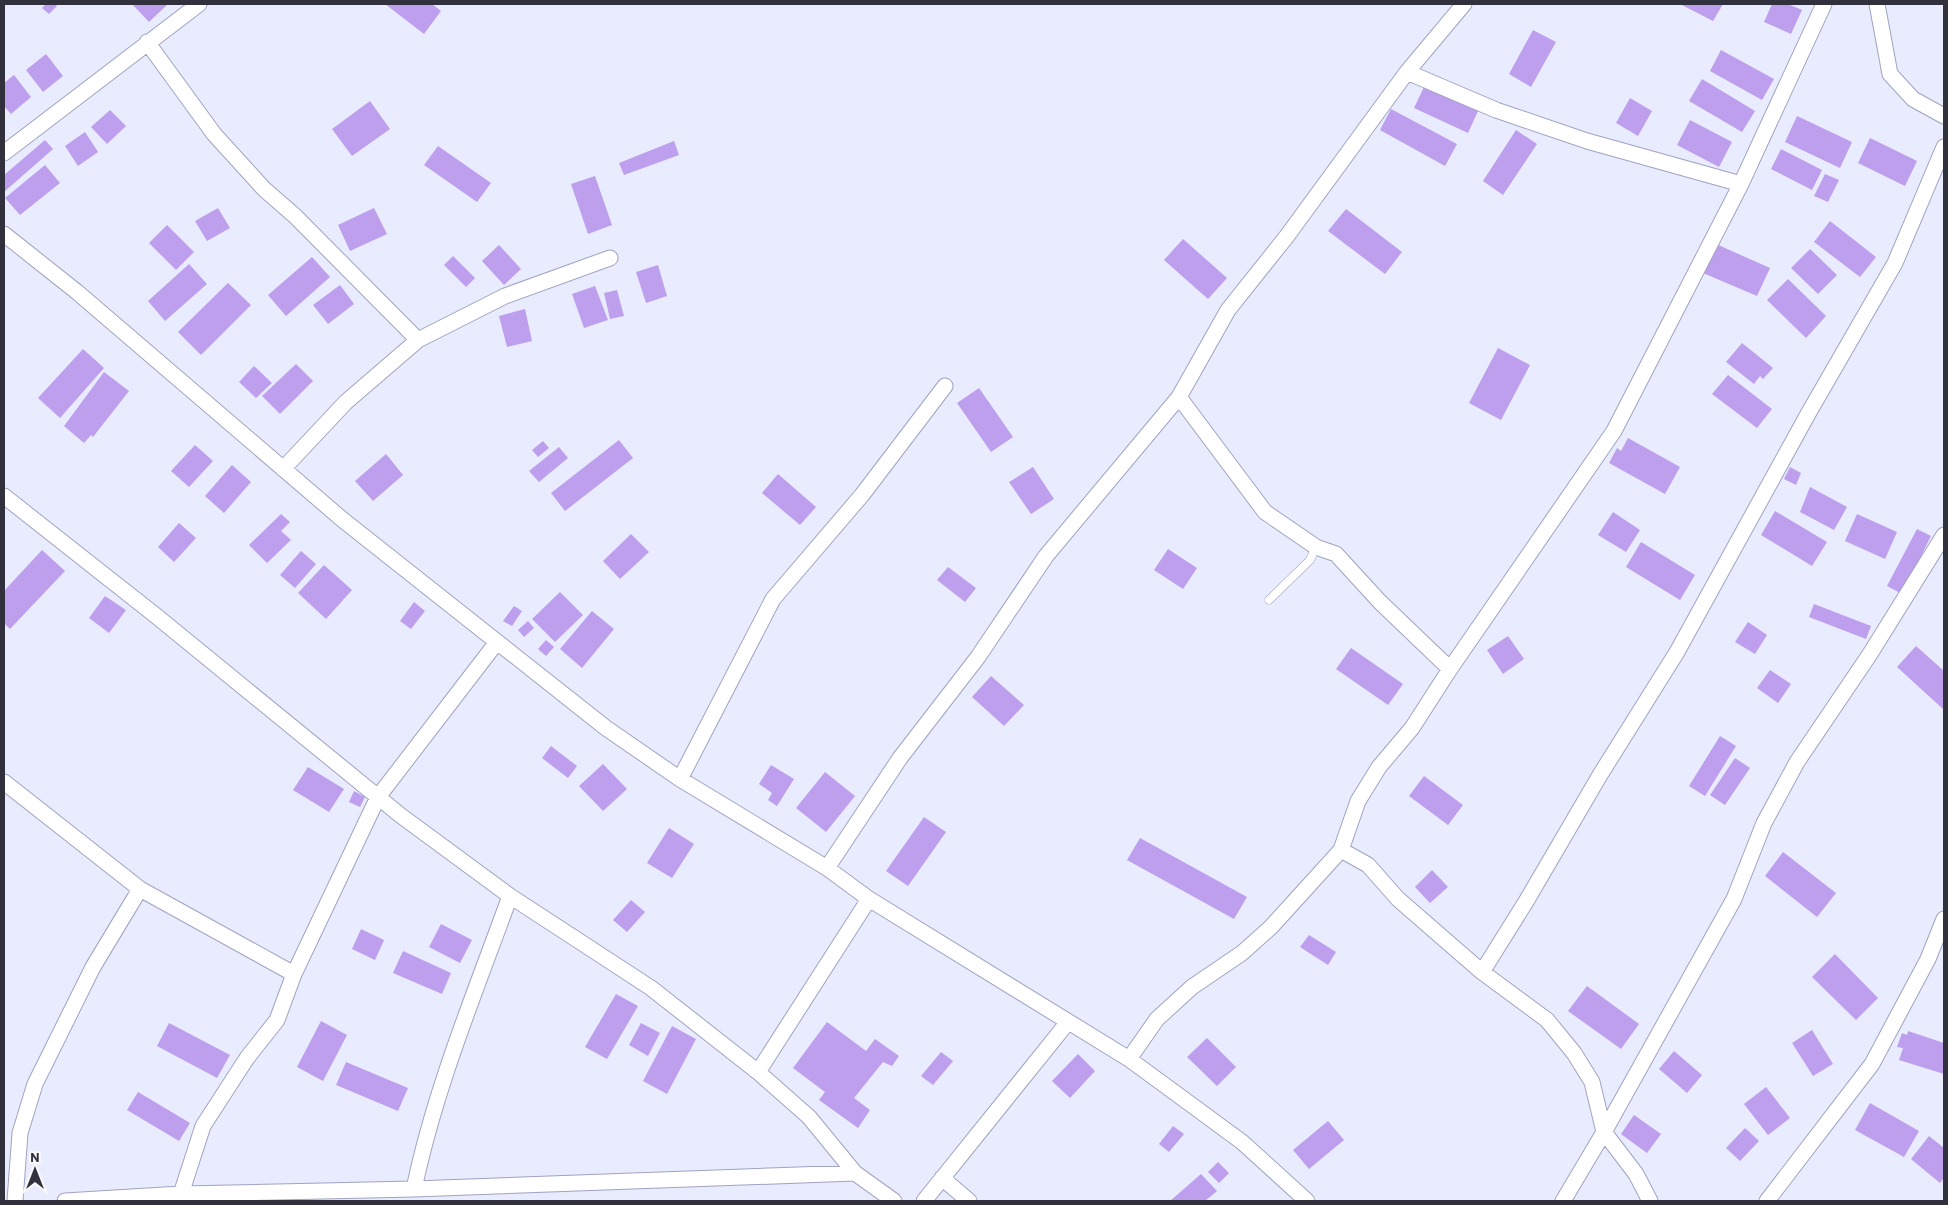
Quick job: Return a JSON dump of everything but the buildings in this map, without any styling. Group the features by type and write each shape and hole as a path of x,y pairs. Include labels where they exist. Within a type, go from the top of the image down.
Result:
{"street":[{"path":"4,153 199,4"},
{"path":"827,868 900,758 978,657 1046,556 1179,396 1228,310 1286,236 1407,72 1464,4"},
{"path":"1129,1059 1157,1019 1192,986 1242,953 1272,927 1341,850 1358,801 1379,767 1412,728 1450,669 1614,431 1740,184 1824,4"},
{"path":"1877,4 1890,74 1913,99 1944,116"},
{"path":"147,42 220,141 264,189 295,216 418,340"},
{"path":"1407,72 1496,110 1587,141 1740,184"},
{"path":"1482,972 1527,900 1600,774 1677,652 1808,414 1895,263 1944,146"},
{"path":"4,234 77,292 342,520 606,728 680,779 827,868 869,899 1129,1059 1242,1142 1302,1200"},
{"path":"283,469 346,402 418,340 505,296 610,258"},
{"path":"680,779 773,598 862,495 945,386"},
{"path":"1179,396 1265,512 1316,547 1336,554 1380,602 1450,669"},
{"path":"4,496 378,797 510,896 651,988 758,1072 809,1117 854,1173 894,1201"},
{"path":"1562,1201 1604,1132 1734,899 1764,823 1797,762 1870,654 1944,536"},
{"path":"182,1198 203,1126 248,1058 277,1020 294,974 378,797 497,642"},
{"path":"4,782 140,889 294,974"},
{"path":"1341,850 1368,865 1398,899 1482,972 1548,1020 1574,1052 1592,1082 1604,1132 1636,1174 1650,1201"},
{"path":"15,1201 20,1133 35,1084 93,968 140,889"},
{"path":"414,1189 425,1137 448,1065 510,896"},
{"path":"758,1072 869,899"},
{"path":"1767,1201 1872,1064 1928,959 1944,919"},
{"path":"924,1201 1068,1022"},
{"path":"65,1201 854,1173"},
{"path":"942,1178 969,1201"}],"lane":[{"path":"1268,600 1310,560 1316,547"}]}
